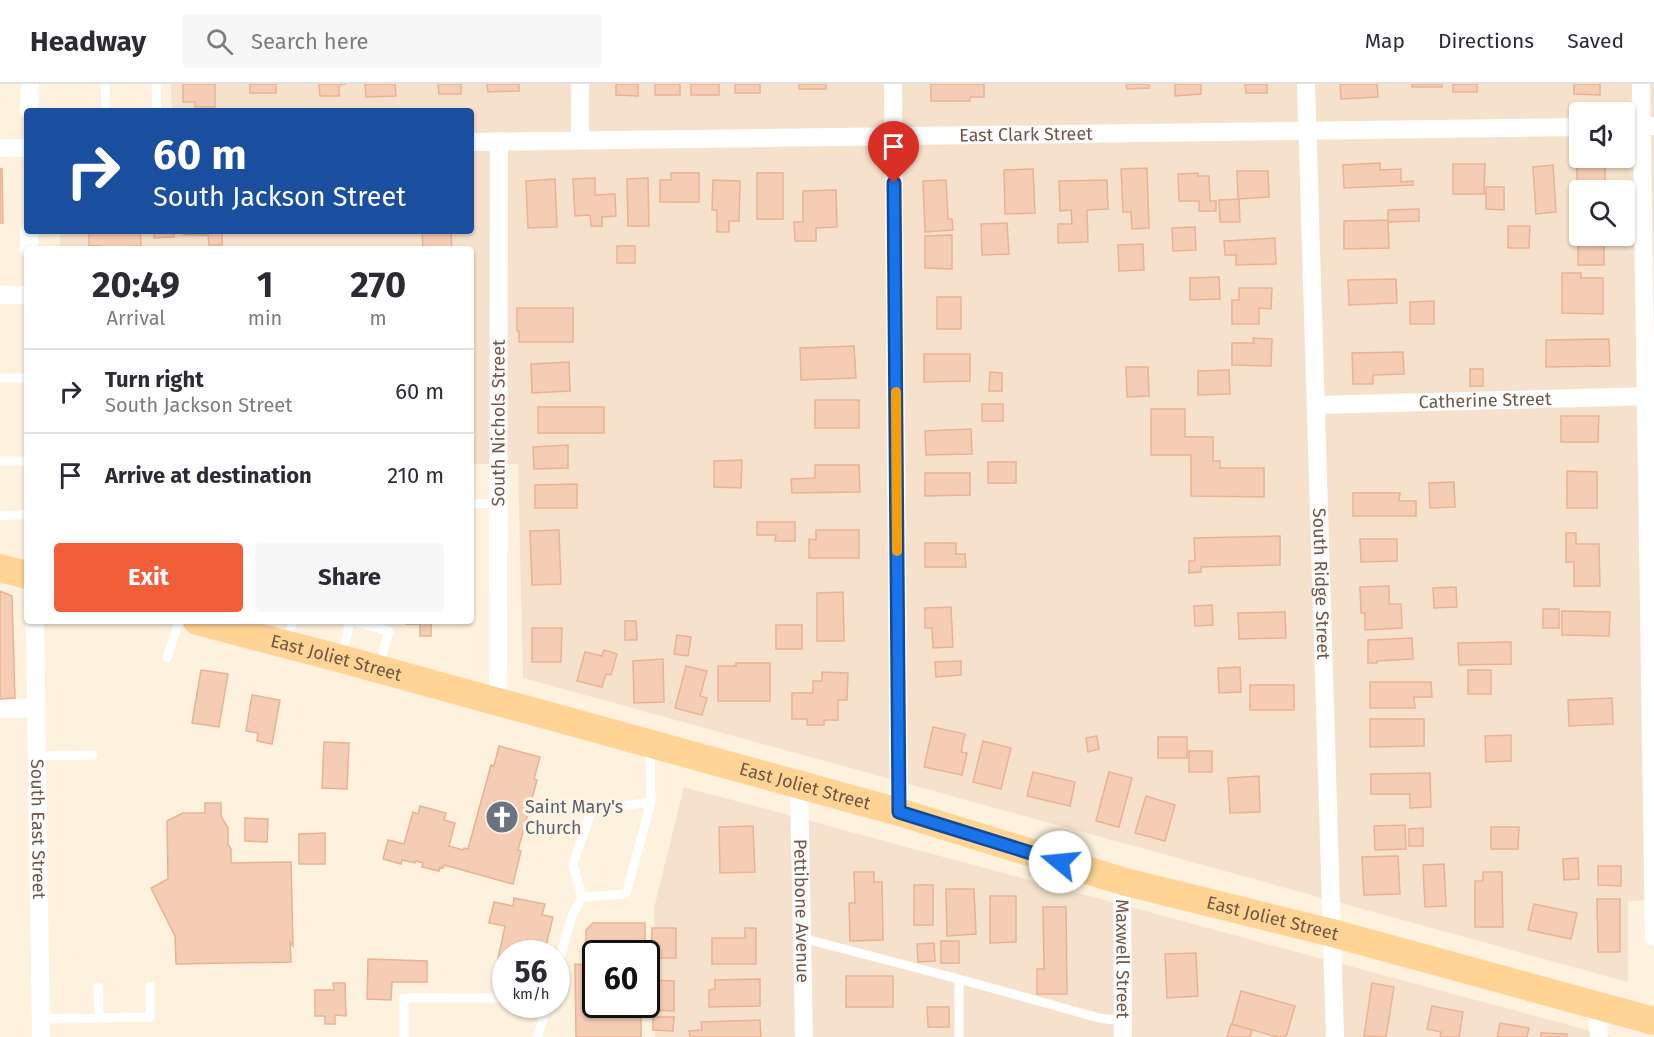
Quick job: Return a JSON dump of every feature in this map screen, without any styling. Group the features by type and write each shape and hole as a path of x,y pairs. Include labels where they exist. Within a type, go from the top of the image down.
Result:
{"main road":[{"path":"0,568 24,574"},
{"name":"East Joliet Street","path":"220,624 290,633 342,659 899,812 1122,881 1332,933 1654,1021"}],"street":[{"path":"29,108 30,84"},
{"path":"580,84 580,140"},
{"path":"893,84 899,812"},
{"name":"South Ridge Street","path":"1306,84 1335,1037"},
{"path":"1641,84 1640,126 1650,396 1654,937"},
{"name":"East Clark Street","path":"474,142 1569,127"},
{"name":"South Nichols Street","path":"498,703 499,141"},
{"path":"0,148 24,148"},
{"path":"0,295 24,295"},
{"name":"Catherine Street","path":"1317,405 1650,396"},
{"name":"South East Street","path":"35,624 41,1028"},
{"path":"0,709 36,708"},
{"name":"Pettibone Avenue","path":"799,784 804,1037"},
{"name":"Maxwell Street","path":"1122,881 1123,1029"},
{"path":"1598,1004 1599,1037"}],"lane":[{"path":"105,84 106,108"},
{"path":"156,84 157,108"},
{"path":"0,378 24,378"},
{"path":"0,461 24,461"},
{"path":"474,504 500,503"},
{"path":"0,516 24,514"},
{"path":"167,658 178,624"},
{"path":"342,659 349,624"},
{"path":"362,624 389,631 378,669"},
{"path":"582,897 626,894 651,802 650,744"},
{"path":"37,756 93,754"},
{"path":"565,940 572,916 582,897 573,864 591,812 606,807 651,802"},
{"path":"802,938 1099,1018 1123,1029"},
{"path":"960,979 960,1037"},
{"path":"41,1028 99,1018 150,1017 150,986"},
{"path":"98,987 99,1018"},
{"path":"405,1037 404,998 492,998"},
{"path":"538,1037 543,1018"}],"shaded area":[{"path":"171,84 1654,84 1654,900 1628,901 1628,982 523,678 518,464 474,464 474,246 60,246 60,234 474,234 474,108 172,108"},
{"path":"684,787 1613,1037 655,1037 655,1018 660,1018 660,940 654,940 654,908"}],"building":[{"path":"183,84 215,84 215,107 195,107 195,102 183,102"},
{"path":"250,84 276,84 276,93 250,93"},
{"path":"319,84 346,84 339,85 339,96 320,96"},
{"path":"365,84 395,84 396,96 366,97"},
{"path":"438,84 461,84 461,94 439,94"},
{"path":"487,84 519,84 519,91 488,92"},
{"path":"616,84 638,84 638,96 616,95"},
{"path":"655,84 680,84 680,95 655,95"},
{"path":"691,84 719,84 719,95 691,95"},
{"path":"735,84 760,84 760,93 735,93"},
{"path":"799,84 826,84 826,89 799,89"},
{"path":"931,84 984,84 984,97 970,97 970,101 931,101"},
{"path":"1126,84 1149,84 1149,88 1127,89"},
{"path":"1175,84 1201,84 1201,94 1175,96"},
{"path":"1245,84 1267,84 1267,93 1246,93"},
{"path":"1340,84 1377,84 1378,97 1341,99"},
{"path":"1412,84 1442,84 1442,87 1412,87"},
{"path":"1453,84 1477,84 1477,92 1453,92"},
{"path":"1574,84 1600,84 1600,95 1574,94"},
{"path":"1380,163 1380,170 1401,169 1401,182 1413,181 1413,185 1344,188 1343,165"},
{"path":"1453,164 1485,164 1484,194 1453,194"},
{"path":"1553,165 1556,212 1536,214 1533,167"},
{"path":"1147,168 1149,228 1132,229 1131,212 1123,212 1121,169"},
{"path":"1577,168 1605,168 1605,180 1577,180"},
{"path":"0,169 2,169 3,223 0,223"},
{"path":"1033,169 1035,213 1005,214 1004,170"},
{"path":"1237,171 1268,171 1269,197 1238,199"},
{"path":"671,173 699,173 699,202 660,202 660,180 671,180"},
{"path":"757,173 783,173 783,219 757,219"},
{"path":"1198,173 1198,176 1209,176 1210,201 1216,201 1216,211 1199,211 1199,201 1179,201 1178,174"},
{"path":"595,178 595,195 615,194 616,216 602,217 602,226 591,226 590,215 575,216 573,179"},
{"path":"648,178 649,226 628,226 627,179"},
{"path":"555,179 557,227 528,228 526,181"},
{"path":"713,180 740,181 739,221 729,221 729,232 717,232 717,210 712,210"},
{"path":"946,180 948,219 952,219 953,230 925,232 923,181"},
{"path":"1107,180 1108,209 1087,210 1088,242 1058,243 1058,224 1072,224 1071,210 1060,211 1059,181"},
{"path":"1486,187 1504,187 1504,210 1486,209"},
{"path":"836,190 837,227 816,228 816,241 795,241 794,222 803,222 803,191"},
{"path":"1239,199 1240,222 1220,222 1219,200"},
{"path":"1419,209 1419,221 1388,222 1388,210"},
{"path":"1388,220 1389,248 1344,249 1344,221"},
{"path":"1007,223 1009,254 982,255 981,224"},
{"path":"1508,226 1530,226 1529,248 1508,248"},
{"path":"1195,227 1196,250 1173,251 1172,228"},
{"path":"89,234 140,234 141,246 89,246"},
{"path":"154,234 174,234 174,237 154,238"},
{"path":"222,234 222,245 209,245 208,235 184,235"},
{"path":"422,234 451,234 452,246 423,246"},
{"path":"952,235 952,269 925,268 925,236"},
{"path":"1275,238 1276,264 1236,265 1236,255 1225,255 1224,241"},
{"path":"1143,244 1144,270 1119,271 1118,245"},
{"path":"617,246 635,246 635,263 617,263"},
{"path":"1578,246 1604,246 1604,265 1578,265"},
{"path":"1562,273 1581,273 1581,278 1603,278 1603,314 1562,313"},
{"path":"1219,277 1220,299 1190,300 1190,278"},
{"path":"1396,279 1397,303 1349,305 1348,280"},
{"path":"1239,288 1272,288 1271,309 1259,308 1259,324 1232,324 1232,300 1239,300"},
{"path":"937,297 961,297 961,329 937,329"},
{"path":"1434,301 1434,324 1410,324 1410,302"},
{"path":"517,308 573,308 573,342 519,342"},
{"path":"1253,338 1272,339 1271,366 1232,365 1232,343 1254,343"},
{"path":"1609,339 1610,366 1546,367 1546,340"},
{"path":"854,346 856,378 801,380 800,348"},
{"path":"1403,352 1404,374 1373,375 1373,384 1353,384 1352,353"},
{"path":"924,354 970,354 970,381 924,382"},
{"path":"569,362 570,391 532,393 531,364"},
{"path":"1126,367 1148,367 1149,396 1127,397"},
{"path":"1470,369 1483,369 1483,386 1470,386"},
{"path":"1229,370 1230,394 1198,395 1198,371"},
{"path":"990,372 1002,373 1002,391 989,391"},
{"path":"815,400 859,400 859,428 815,428"},
{"path":"982,404 1003,404 1003,421 982,421"},
{"path":"538,407 604,407 604,433 538,433"},
{"path":"1151,409 1185,409 1185,437 1213,437 1213,461 1220,461 1220,468 1264,468 1264,497 1191,496 1191,455 1151,455"},
{"path":"1561,416 1599,416 1598,442 1561,442"},
{"path":"971,429 972,454 926,455 925,431"},
{"path":"568,445 568,468 534,469 533,447"},
{"path":"742,460 741,488 714,487 714,461"},
{"path":"988,462 1016,462 1016,483 988,483"},
{"path":"815,465 859,465 860,492 792,493 791,479 815,478"},
{"path":"1567,471 1597,472 1597,508 1567,508"},
{"path":"925,473 970,473 970,495 925,496"},
{"path":"1454,482 1455,507 1430,508 1429,483"},
{"path":"577,484 577,508 535,508 535,485"},
{"path":"1353,493 1400,493 1399,501 1416,501 1416,516 1353,516"},
{"path":"757,522 795,522 795,541 775,541 776,535 757,535"},
{"path":"559,530 561,584 532,585 530,531"},
{"path":"816,530 859,530 859,558 809,558 809,539 816,540"},
{"path":"1566,533 1576,533 1576,544 1599,544 1600,586 1574,586 1574,562 1566,562"},
{"path":"1280,536 1280,565 1201,567 1201,572 1189,573 1189,561 1195,561 1194,538"},
{"path":"1360,539 1397,539 1397,561 1361,562"},
{"path":"925,543 956,543 956,554 965,554 966,567 925,567"},
{"path":"1389,586 1389,604 1401,604 1402,628 1365,630 1365,613 1361,613 1360,587"},
{"path":"1456,587 1457,607 1434,608 1433,588"},
{"path":"0,591 12,596 15,698 0,699"},
{"path":"843,592 844,641 817,641 817,593"},
{"path":"1212,605 1213,625 1195,626 1194,606"},
{"path":"951,607 953,647 933,648 932,628 925,628 925,608"},
{"path":"1543,609 1559,609 1559,628 1543,628"},
{"path":"1562,611 1610,612 1609,636 1562,635"},
{"path":"1285,612 1286,638 1239,639 1238,613"},
{"path":"625,621 636,621 637,640 625,640"},
{"path":"420,624 431,624 431,636 420,636"},
{"path":"776,625 802,625 802,649 776,649"},
{"path":"532,628 562,628 561,662 532,662"},
{"path":"677,635 691,637 688,656 674,654"},
{"path":"1412,638 1413,659 1368,663 1368,640"},
{"path":"1511,642 1511,664 1459,665 1458,643"},
{"path":"604,650 617,654 611,675 606,674 602,687 577,681 585,652 602,656"},
{"path":"663,659 664,702 634,703 633,661"},
{"path":"961,661 961,675 936,677 935,662"},
{"path":"736,663 770,663 770,701 718,701 718,666 736,666"},
{"path":"686,666 707,671 700,696 707,698 702,715 675,708"},
{"path":"1240,667 1241,692 1219,693 1218,668"},
{"path":"201,670 228,674 219,727 192,723"},
{"path":"1468,670 1491,670 1491,694 1468,694"},
{"path":"822,672 848,673 847,700 838,700 838,720 824,720 824,725 807,725 807,719 792,719 792,693 813,693 813,681 822,681"},
{"path":"1370,682 1431,682 1432,697 1414,697 1415,708 1370,708"},
{"path":"1250,685 1294,685 1294,710 1250,710"},
{"path":"252,695 280,700 272,744 257,741 258,733 246,731"},
{"path":"1612,698 1613,724 1569,726 1568,700"},
{"path":"1370,719 1424,719 1424,746 1370,747"},
{"path":"933,727 965,734 961,752 967,753 962,775 924,767"},
{"path":"1511,735 1511,761 1486,762 1485,736"},
{"path":"1097,736 1099,749 1088,752 1086,738"},
{"path":"1158,737 1187,737 1187,758 1158,758"},
{"path":"983,741 1011,748 1001,789 973,782"},
{"path":"324,742 349,743 347,789 322,788"},
{"name":"Saint Mary's Church","path":"499,746 540,757 534,779 537,780 518,850 521,851 513,884 444,865 439,871 422,867 423,863 416,861 415,863 402,860 401,864 383,859 388,840 404,844 413,812 418,814 420,806 446,813 444,820 455,823 449,846 468,849 491,765 494,766"},
{"path":"1189,751 1212,751 1212,772 1189,772"},
{"path":"1033,772 1075,782 1070,806 1027,796"},
{"path":"1109,772 1132,778 1119,827 1096,821"},
{"path":"1430,773 1431,807 1410,808 1410,794 1371,794 1371,774"},
{"path":"1259,776 1260,812 1230,813 1228,778"},
{"path":"1146,796 1175,805 1165,841 1135,833"},
{"path":"205,803 221,803 221,816 228,828 231,863 291,862 293,946 290,942 291,962 176,964 175,936 151,888 168,879 167,821 183,813 205,813"},
{"path":"245,818 268,819 267,842 245,841"},
{"path":"1405,825 1406,849 1375,850 1374,826"},
{"path":"753,826 755,872 720,873 719,827"},
{"path":"1491,827 1519,827 1518,849 1491,849"},
{"path":"1423,828 1423,846 1409,846 1409,829"},
{"path":"325,833 325,864 299,864 299,834"},
{"path":"1398,856 1400,894 1364,895 1362,857"},
{"path":"1578,858 1579,879 1564,880 1563,859"},
{"path":"1444,864 1446,906 1425,907 1423,865"},
{"path":"1598,866 1621,866 1621,886 1598,885"},
{"path":"854,872 874,872 874,882 882,882 883,940 850,941 849,903 855,903"},
{"path":"1483,872 1502,872 1503,927 1475,927 1475,881 1483,881"},
{"path":"914,885 933,885 933,925 914,925"},
{"path":"946,889 974,889 976,934 947,936"},
{"path":"990,896 1016,896 1016,942 990,943"},
{"path":"514,898 545,904 542,915 553,917 547,940 502,940 505,926 489,923 494,902 513,906"},
{"path":"1597,899 1620,899 1620,952 1598,952"},
{"path":"1534,904 1577,913 1571,939 1528,930"},
{"path":"1043,907 1066,907 1067,994 1037,994 1037,969 1044,969"},
{"path":"593,923 645,923 645,940 586,940 586,930"},
{"path":"652,928 676,928 676,958 660,958 660,940 652,940"},
{"path":"745,928 756,928 756,964 712,964 712,938 745,938"},
{"path":"941,941 959,941 959,963 941,963"},
{"path":"934,943 935,961 918,962 917,944"},
{"path":"1196,953 1198,996 1167,998 1165,954"},
{"path":"368,959 427,961 427,982 392,982 391,1000 367,999"},
{"path":"575,964 582,965 582,1018 641,1018 641,1037 576,1037"},
{"path":"846,976 893,976 893,1007 846,1007"},
{"path":"760,979 760,1006 709,1007 709,990 715,989 715,980"},
{"path":"660,980 674,981 674,1011 660,1010"},
{"path":"333,983 345,983 346,1016 335,1015 335,1024 325,1024 325,1016 315,1016 315,990 334,990"},
{"path":"1372,983 1394,987 1386,1037 1364,1036"},
{"path":"1241,991 1295,1006 1286,1037 1277,1037 1232,1024"},
{"path":"1432,1006 1463,1012 1459,1037 1440,1037 1441,1032 1427,1029"},
{"path":"927,1007 949,1007 949,1027 928,1027"},
{"path":"674,1017 673,1031 653,1030 653,1018"},
{"path":"760,1020 761,1037 690,1037 689,1031 702,1030 701,1022"},
{"path":"1500,1023 1529,1028 1527,1037 1497,1037"},
{"path":"1231,1024 1252,1030 1250,1037 1227,1037"},
{"path":"1541,1033 1567,1034 1567,1037 1541,1037"}],"slow traffic":[{"path":"896,392 897,551"}],"place":[{"name":"Saint Mary's Church","path":"502,817"}],"route":[{"path":"894,183 899,812 1060,862"}]}
